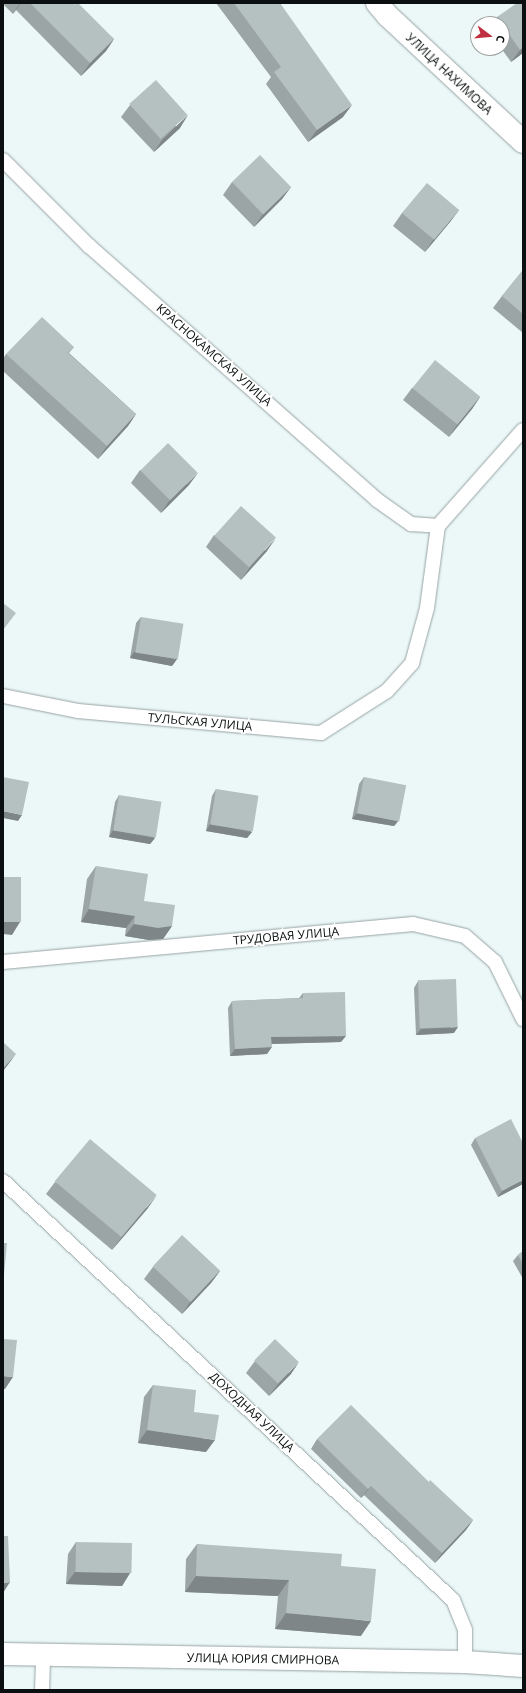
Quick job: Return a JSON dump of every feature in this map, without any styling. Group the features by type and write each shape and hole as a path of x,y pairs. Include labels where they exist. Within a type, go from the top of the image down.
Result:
{"street":[{"name":"УЛИЦА НАХИМОВА","path":"377,3 388,16 523,142"},
{"name":"УЛИЦА ЮРИЯ СМИРНОВА","path":"3,1654 43,1656 465,1662 523,1666"}],"lane":[{"name":"КРАСНОКАМСКАЯ УЛИЦА","path":"3,160 89,246 377,500 411,524 438,526"},
{"path":"438,526 523,430"},
{"name":"ТУЛЬСКАЯ УЛИЦА","path":"3,696 78,711 321,733 387,691 412,663 428,608 438,526"},
{"name":"ТРУДОВАЯ УЛИЦА","path":"3,962 413,924 465,936 495,962 523,1019"},
{"name":"ДОХОДНАЯ УЛИЦА","path":"3,1181 453,1600 464,1630 465,1662"},
{"path":"42,1690 43,1656"}],"building":[{"path":"30,3 72,3 74,5 78,3 114,39 90,63"},
{"path":"234,3 280,3 352,105 317,130 274,72 281,67"},
{"path":"517,3 523,3 523,47 520,50 510,36 510,16 498,16"},
{"path":"156,80 187,115 161,139 129,104"},
{"path":"260,155 291,187 263,214 232,182"},
{"path":"427,183 459,210 434,240 402,213"},
{"path":"523,270 523,314 502,296"},
{"path":"42,317 74,347 68,353 136,414 107,446 6,354"},
{"path":"435,360 480,397 457,424 412,388"},
{"path":"168,443 198,473 170,500 140,471"},
{"path":"241,506 276,537 249,567 214,536"},
{"path":"3,603 16,613 3,630"},
{"path":"141,617 183,624 178,659 135,653"},
{"path":"3,777 29,782 22,815 3,811"},
{"path":"364,777 406,785 399,822 357,813"},
{"path":"216,789 258,796 253,831 210,825"},
{"path":"119,795 161,802 156,837 113,831"},
{"path":"96,866 148,874 144,901 175,905 172,926 158,928 134,924 135,916 89,909"},
{"path":"3,877 21,877 21,922 3,922"},
{"path":"456,979 458,1027 420,1028 418,980"},
{"path":"345,992 346,1036 271,1037 272,1047 235,1049 232,1001 303,998 303,993"},
{"path":"3,1042 16,1054 3,1068"},
{"path":"511,1119 523,1143 523,1180 502,1191 475,1138"},
{"path":"90,1139 157,1195 121,1237 55,1181"},
{"path":"182,1235 220,1270 191,1302 153,1266"},
{"path":"3,1243 7,1243 3,1285"},
{"path":"523,1251 523,1264 518,1255"},
{"path":"3,1339 17,1340 13,1377 3,1376"},
{"path":"275,1339 299,1362 278,1384 254,1361"},
{"path":"153,1385 196,1390 194,1412 219,1415 215,1440 147,1430"},
{"path":"351,1405 429,1482 430,1480 473,1520 442,1553 371,1486 368,1489 317,1439"},
{"path":"3,1536 8,1536 10,1582 3,1583"},
{"path":"76,1542 132,1543 131,1573 75,1572"},
{"path":"197,1544 342,1554 341,1566 376,1569 371,1621 286,1613 289,1580 196,1576"}]}
